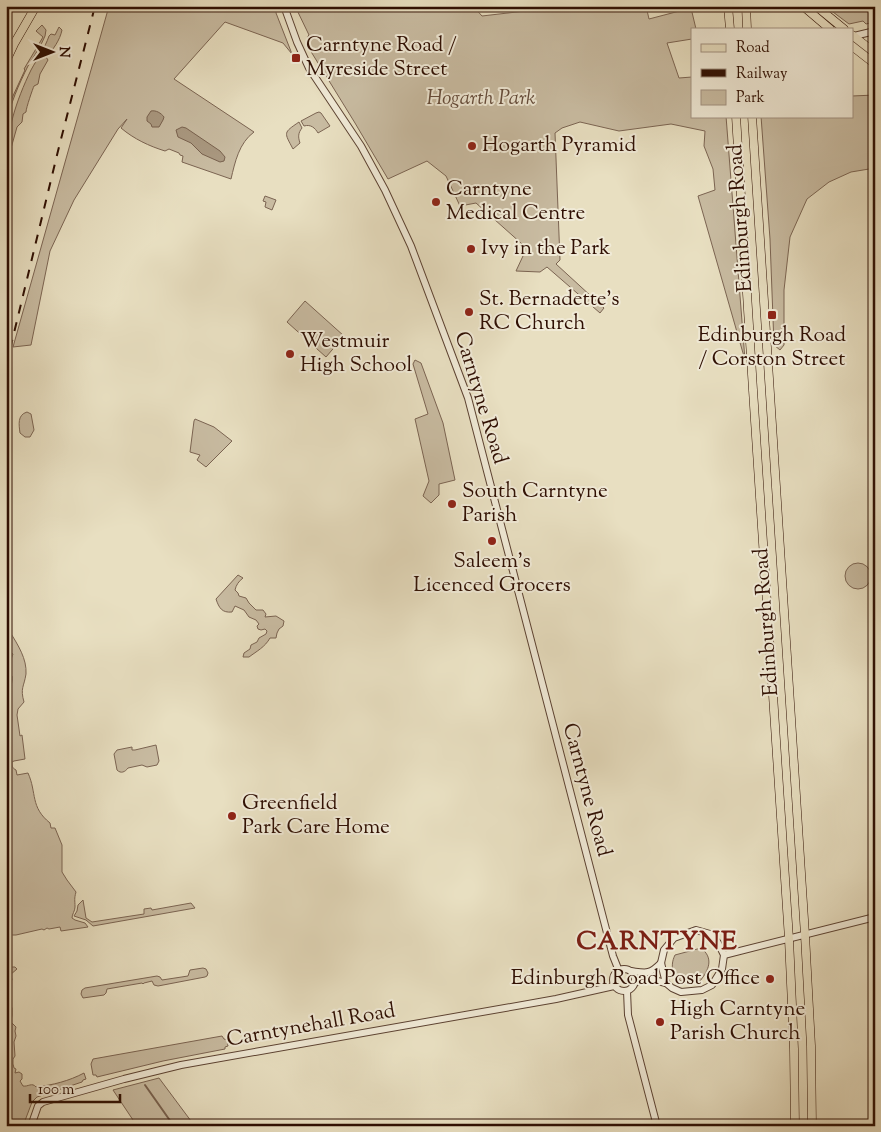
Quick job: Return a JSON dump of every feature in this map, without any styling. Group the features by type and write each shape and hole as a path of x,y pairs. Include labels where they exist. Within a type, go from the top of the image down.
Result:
{"main road":[{"path":"6,61 36,6"},
{"path":"728,6 729,25"},
{"path":"729,25 733,6"},
{"path":"746,6 747,28"},
{"path":"803,6 829,28"},
{"path":"816,6 843,28"},
{"path":"854,37 875,53"},
{"path":"854,48 875,64"},
{"name":"Edinburgh Road","path":"737,118 789,939 795,1126"},
{"name":"Edinburgh Road","path":"752,118 805,935 811,1046 812,1126"}],"street":[{"name":"Carntyne Road","path":"284,6 296,42 309,68 361,146 385,190 411,246 468,398 613,956 619,971"},
{"path":"854,36 875,31"},
{"path":"6,48 14,44"},
{"path":"724,955 875,918"},
{"path":"635,982 649,979 666,983 681,992 702,990 712,985 722,969 724,955 718,943 710,934 696,930 674,938 664,950 661,963 666,983"},
{"path":"630,971 635,982 632,988 627,991 618,990 614,986 613,979 619,971 624,969 650,972 661,963"},
{"name":"Carntynehall Road","path":"30,1126 38,1106 43,1102 165,1068 556,999 614,986"},
{"path":"627,991 628,1015 657,1126"}],"green space":[{"path":"109,6 277,6 276,13 292,54 283,43 225,22 174,79 254,132 241,147 231,179 182,162 183,156 179,153 169,149 165,151 136,139 121,128 127,119 118,129 74,200 50,251 31,345 13,347"},
{"name":"Hogarth Park","path":"295,6 473,6 482,16 568,6 646,6 649,19 691,8 696,28 691,28 691,39 667,43 679,78 691,77 691,118 726,118 745,360 698,196 715,190 713,169 704,146 705,131 671,124 619,131 580,122 562,128 555,133 560,260 556,264 604,308 600,313 547,267 540,272 516,271 523,256 522,244 476,203 460,206 446,176 427,161 388,179 310,50 309,35"},
{"path":"825,6 875,6 875,22 866,24 863,21 849,24"},
{"path":"42,25 46,30 45,36 18,87 6,125 6,111 24,69 43,37 36,31"},
{"path":"59,27 62,30 60,37 46,57 48,60 40,74 38,84 34,86 26,112 23,114 22,122 17,127 6,166 10,129 21,93 49,36 51,34 55,35"},
{"path":"875,95 875,168 851,172 829,182 807,199 790,237 784,290 784,345 780,350 774,345 770,239 761,118 854,118 854,96"},
{"path":"319,112 330,126 318,133 313,127 304,126 301,121"},
{"path":"299,122 302,128 299,135 300,143 293,149 287,133 290,128"},
{"path":"265,196 276,200 272,210 265,207 266,202 263,201"},
{"path":"305,301 344,336 326,357 287,322"},
{"path":"415,360 421,363 443,423 455,480 439,484 439,495 431,503 423,496 429,481 415,419 428,414 413,364"},
{"path":"27,412 31,414 34,430 30,437 25,437 20,433 20,418"},
{"path":"195,419 214,427 232,441 206,467 197,460 200,455 190,452"},
{"path":"858,563 867,567 871,576 867,585 858,589 849,585 845,576 849,567"},
{"path":"238,575 243,578 235,590 239,596 246,598 256,610 263,610 266,614 265,617 276,616 284,621 276,638 270,638 249,657 243,657 244,653 267,631 265,629 258,629 257,626 259,624 256,620 249,617 244,610 235,606 232,612 223,611 216,599"},
{"path":"10,632 21,652 26,668 22,690 24,702 18,709 17,715 25,759 12,762 12,766 16,770 17,775 28,773 39,811 50,823 51,828 55,828 62,845 62,872 76,892 72,918 85,923 88,927 61,931 60,927 47,928 9,935 6,943 6,633"},
{"path":"156,745 159,761 157,765 147,767 142,765 128,768 121,772 117,770 114,754 117,750 132,747 132,750 135,750"},
{"path":"83,900 86,918 92,922 144,914 144,909 151,908 152,910 191,903 195,908 93,926 86,920 74,916 78,905"},
{"path":"701,948 708,956 708,968 700,981 683,982 674,973 672,964 675,955"},
{"path":"6,959 10,967 17,969 10,975 12,979 8,987 10,989 9,1003 12,1008 11,1022 16,1027 13,1064 16,1069 15,1073 19,1072 22,1074 20,1081 23,1086 31,1085 36,1087 55,1084 84,1073 86,1079 37,1097 32,1102 23,1126 9,1126 9,1116 7,1115"},
{"path":"203,968 208,973 205,977 158,986 154,985 152,981 107,989 104,995 83,998 81,994 85,988 157,976 162,980 188,976 190,970"},
{"path":"222,1036 227,1040 228,1046 225,1049 163,1061 97,1077 93,1075 91,1064 93,1059"},
{"path":"159,1078 191,1121 189,1126 137,1126 113,1090"}],"shaded area":[{"path":"151,111 158,112 164,117 159,127 152,127 147,121"},
{"path":"182,127 220,151 225,157 224,161 220,162 202,154 191,143 178,137 176,130"},
{"path":"6,647 13,654 9,665 12,682 10,689 6,693"}],"waterway":[{"path":"145,1085 171,1122"}],"railway":[{"path":"6,366 95,6"}],"place":[{"name":"Carntyne Road / Myreside Street","path":"296,58"},
{"name":"Hogarth Pyramid","path":"472,146"},
{"name":"Carntyne Medical Centre","path":"436,202"},
{"name":"Ivy in the Park","path":"471,249"},
{"name":"St. Bernadette's RC Church","path":"469,312"},
{"name":"Edinburgh Road / Corston Street","path":"772,315"},
{"name":"Westmuir High School","path":"290,354"},
{"name":"South Carntyne Parish","path":"452,504"},
{"name":"Saleem's Licenced Grocers","path":"492,541"},
{"name":"Greenfield Park Care Home","path":"232,816"},
{"name":"Edinburgh Road Post Office","path":"770,979"},
{"name":"High Carntyne Parish Church","path":"660,1022"}],"district":[{"name":"CARNTYNE","path":"657,942"}]}
